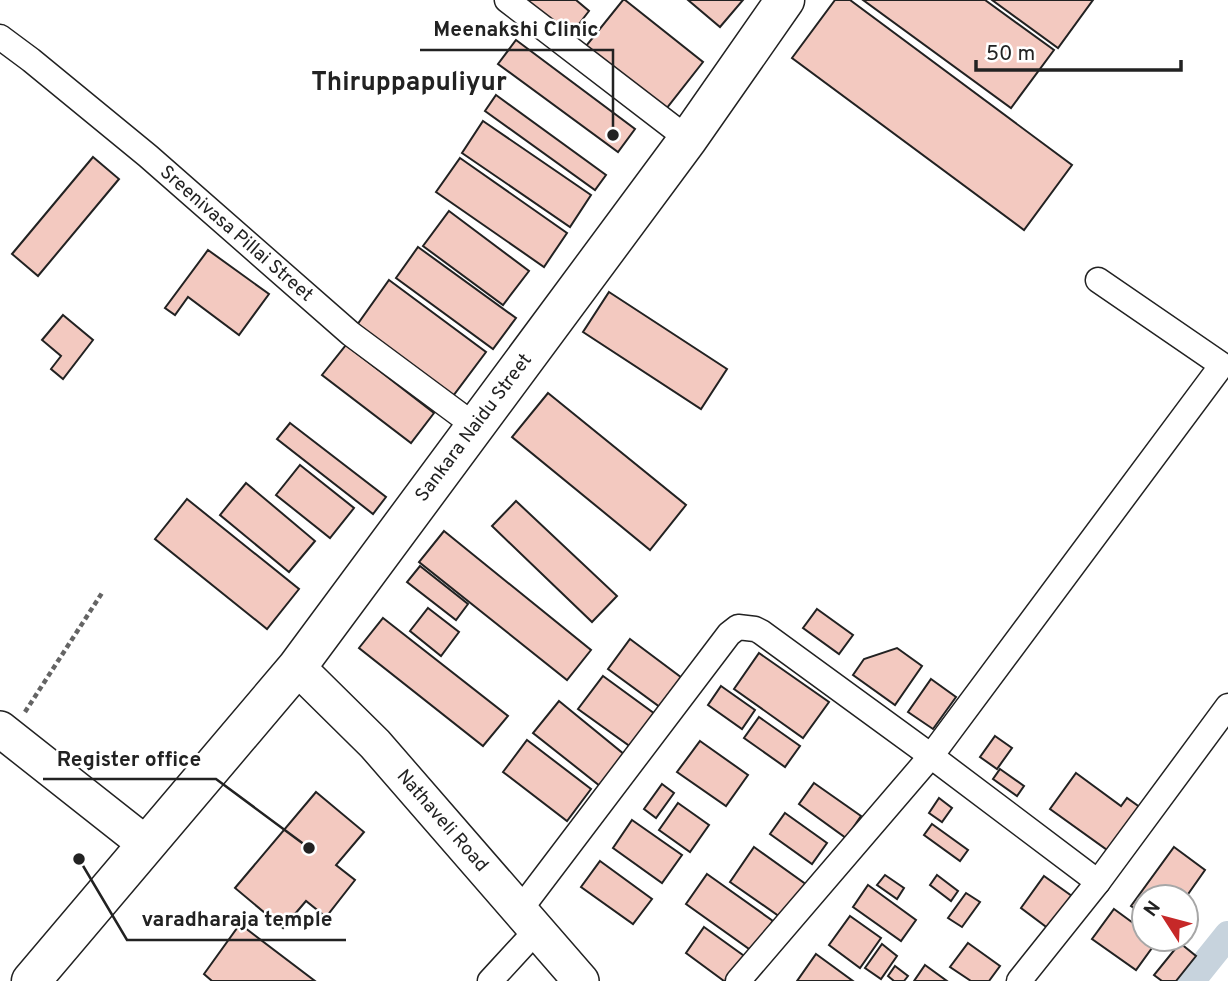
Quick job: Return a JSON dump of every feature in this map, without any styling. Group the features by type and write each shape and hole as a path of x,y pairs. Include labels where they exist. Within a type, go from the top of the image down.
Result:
{"main road":[{"name":"Sankara Naidu Street","path":"31,981 297,667 688,139 785,0"}],"street":[{"path":"507,0 688,139"},
{"name":"Sreenivasa Pillai Street","path":"0,37 148,156 351,334 475,426"},
{"path":"738,981 931,755 1226,364 1098,280"},
{"path":"490,981 528,921 729,634 738,627 761,632 931,755 1098,882"},
{"name":"Nathaveli Road","path":"297,667 375,744 581,981"},
{"path":"1018,981 1098,882 1228,706"},
{"path":"5,732 147,845"}],"path":[{"path":"5,732 102,593"}],"building":[{"path":"521,0 576,0 589,11 568,38"},
{"path":"623,0 703,62 666,109 586,46"},
{"path":"688,0 743,0 720,27"},
{"path":"835,0 850,0 1072,165 1024,230 792,58"},
{"path":"863,0 985,0 1054,50 1011,108"},
{"path":"992,0 1093,0 1058,48"},
{"path":"516,40 635,129 618,152 498,64"},
{"path":"496,95 606,175 595,190 485,111"},
{"path":"483,121 591,195 570,227 462,153"},
{"path":"93,157 119,179 38,276 12,254"},
{"path":"460,158 567,233 544,267 436,192"},
{"path":"449,211 529,271 503,305 423,246"},
{"path":"418,247 516,318 493,349 396,278"},
{"path":"208,250 269,294 239,335 188,297 175,315 165,308"},
{"path":"389,280 486,352 453,396 357,325"},
{"path":"609,292 727,369 701,409 583,332"},
{"path":"63,315 93,340 63,379 51,369 61,356 42,340"},
{"path":"346,345 434,413 411,443 322,375"},
{"path":"548,393 686,505 650,550 512,437"},
{"path":"290,423 386,497 373,514 277,439"},
{"path":"300,465 354,508 330,538 276,495"},
{"path":"246,483 315,541 289,572 220,515"},
{"path":"187,499 299,589 267,629 155,539"},
{"path":"516,501 617,596 592,622 492,526"},
{"path":"444,531 591,650 567,680 419,562"},
{"path":"420,566 468,604 456,620 407,582"},
{"path":"428,608 459,632 441,656 410,631"},
{"path":"817,609 853,635 839,654 803,628"},
{"path":"383,618 508,716 483,746 359,648"},
{"path":"630,639 686,681 664,710 608,669"},
{"path":"897,648 922,666 895,705 853,675 864,659"},
{"path":"759,653 829,702 803,738 734,689"},
{"path":"603,676 655,714 631,747 578,709"},
{"path":"931,679 956,697 933,729 908,712"},
{"path":"721,686 755,710 742,729 708,705"},
{"path":"559,701 625,755 600,786 533,733"},
{"path":"759,717 800,746 785,767 744,738"},
{"path":"995,736 1012,748 997,769 980,757"},
{"path":"527,740 591,789 567,821 503,772"},
{"path":"700,741 748,775 726,806 677,772"},
{"path":"1000,769 1024,786 1017,796 993,779"},
{"path":"1076,773 1121,806 1127,798 1141,808 1110,852 1050,809"},
{"path":"814,783 861,816 846,838 799,804"},
{"path":"662,784 674,793 656,818 644,809"},
{"path":"316,792 364,832 336,865 355,880 326,917 306,901 283,928 235,888"},
{"path":"939,798 952,808 942,822 929,813"},
{"path":"678,803 709,825 690,852 659,830"},
{"path":"785,813 827,843 812,864 770,834"},
{"path":"632,820 682,855 662,883 613,848"},
{"path":"932,824 968,850 960,861 924,835"},
{"path":"754,847 807,885 783,919 730,882"},
{"path":"1174,847 1205,870 1196,883 1148,883"},
{"path":"600,861 652,899 633,924 581,887"},
{"path":"707,874 773,921 752,951 686,904"},
{"path":"885,875 904,888 897,899 877,885"},
{"path":"937,875 958,891 951,901 930,885"},
{"path":"1044,876 1076,899 1053,932 1021,908"},
{"path":"868,885 916,920 901,941 853,907"},
{"path":"966,893 980,902 962,927 948,918"},
{"path":"1114,909 1130,921 1130,953 1148,953 1136,970 1092,939"},
{"path":"850,916 881,938 860,968 829,945"},
{"path":"240,924 315,981 212,981 204,974"},
{"path":"704,927 747,958 731,981 724,981 686,953"},
{"path":"968,943 1000,966 989,981 971,981 950,967"},
{"path":"882,944 897,956 881,979 865,968"},
{"path":"1172,953 1192,953 1196,956 1176,981 1162,981 1154,975"},
{"path":"816,954 853,981 797,981"},
{"path":"925,965 947,981 914,981"},
{"path":"895,966 908,976 904,981 894,981 888,976"}],"waterway":[{"path":"1191,981 1228,935"}],"place":[{"name":"Meenakshi Clinic","path":"613,135"},
{"name":"Register office","path":"309,848"},
{"name":"varadharaja temple","path":"79,859"}],"district":[{"name":"Thiruppapuliyur","path":"409,83"}]}
